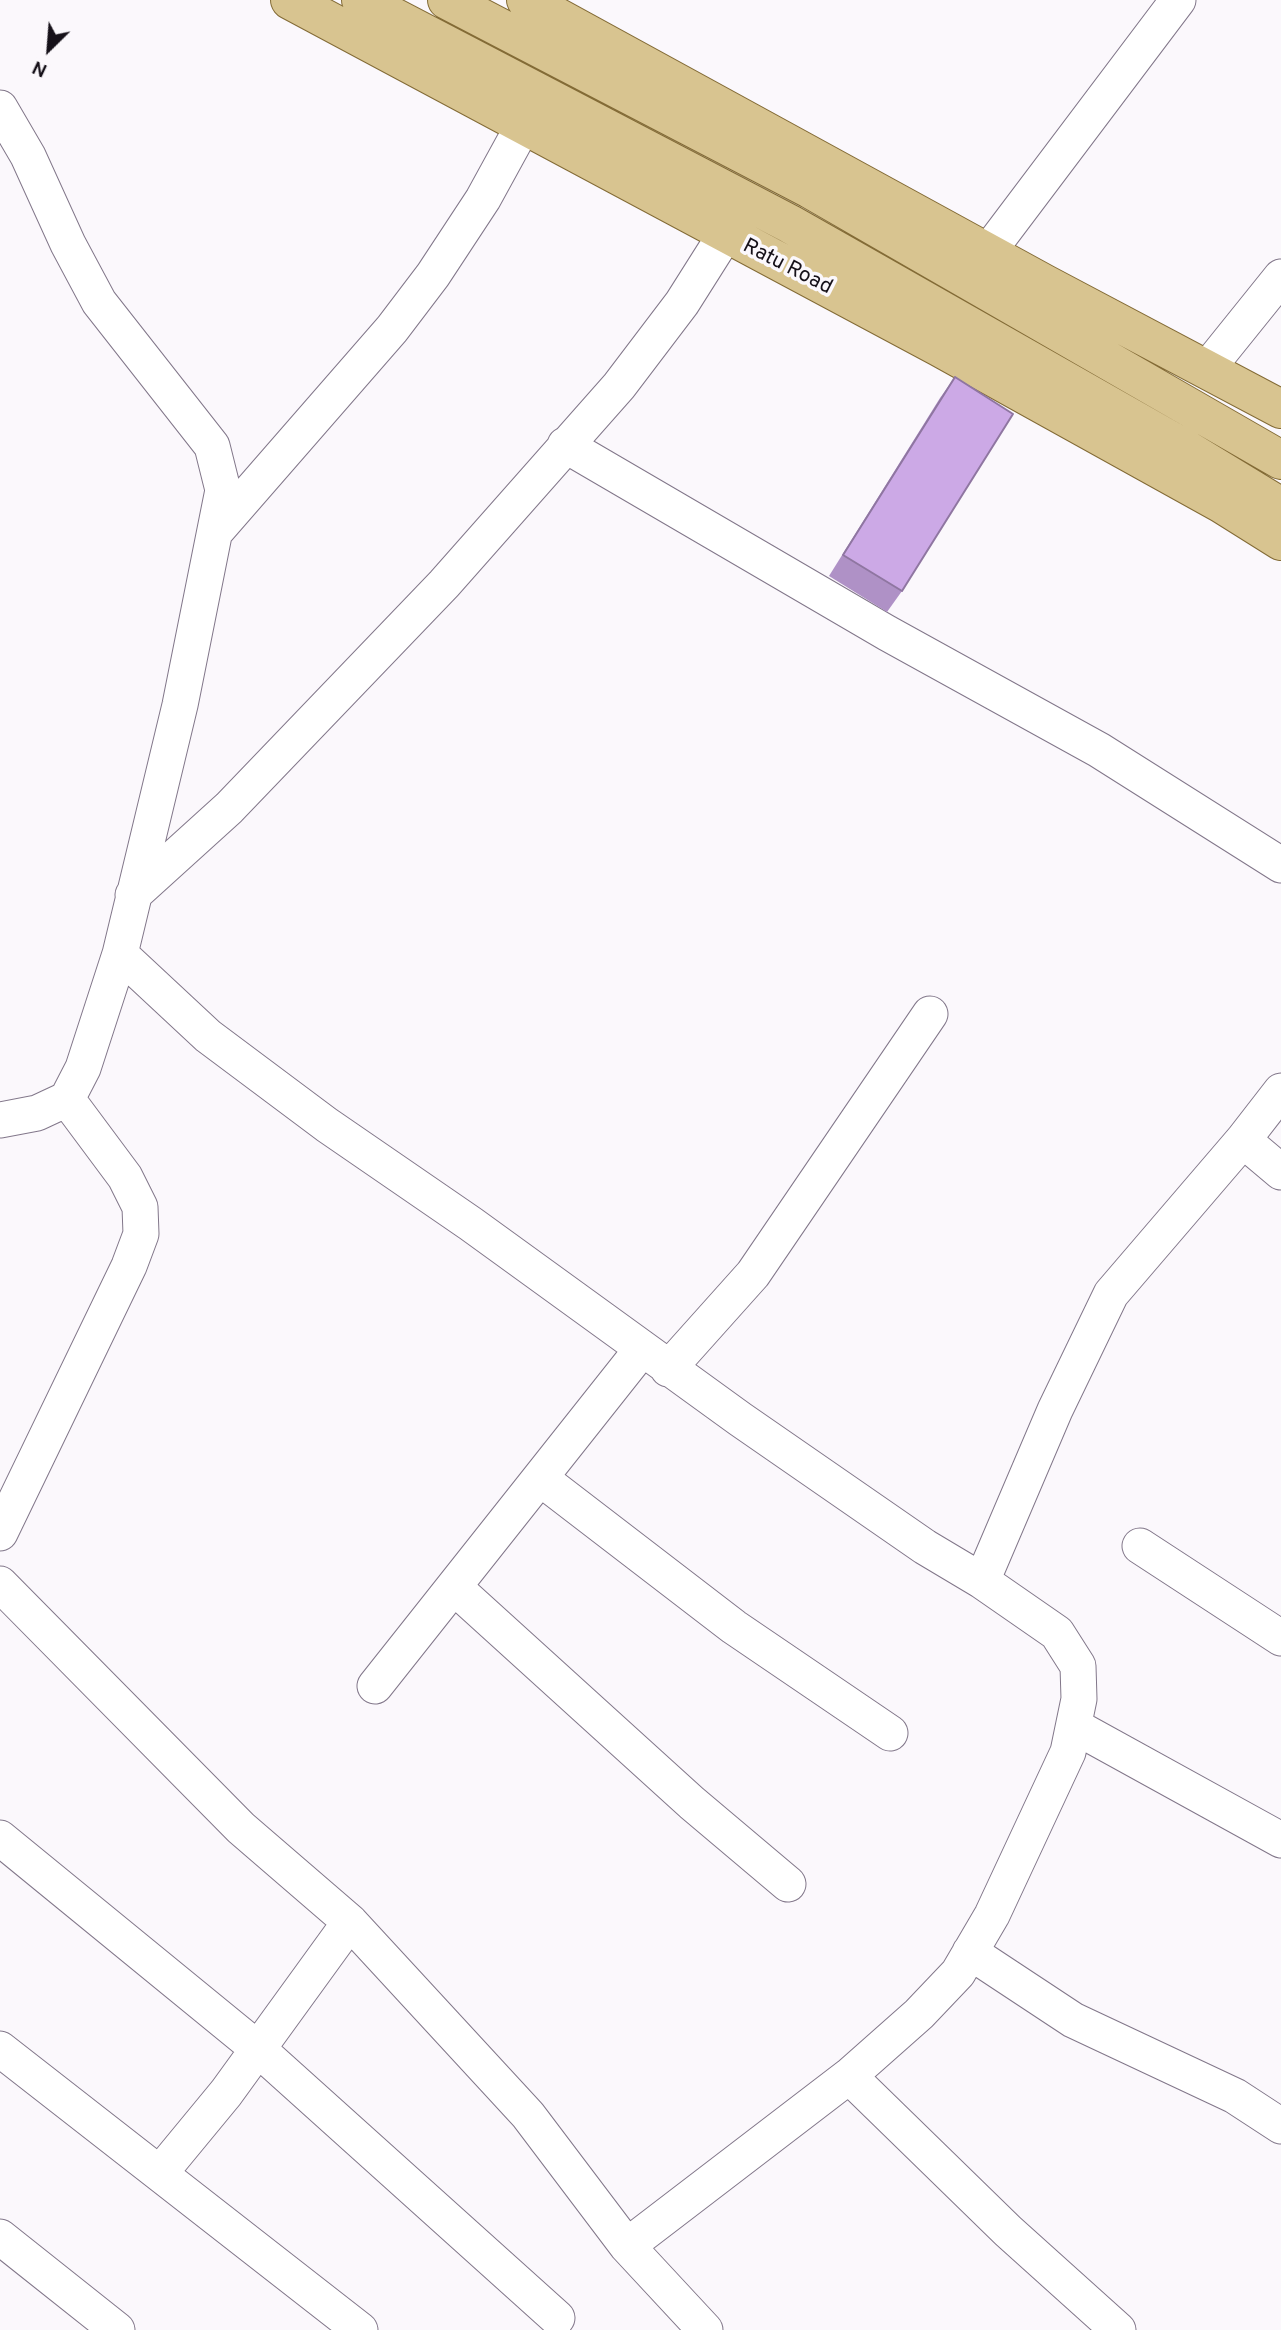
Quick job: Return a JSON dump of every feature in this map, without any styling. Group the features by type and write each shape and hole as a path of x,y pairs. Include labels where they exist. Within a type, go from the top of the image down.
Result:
{"main road":[{"name":"Ratu Road","path":"290,0 725,235 939,347 1222,504 1281,541"},
{"path":"360,0 790,224 1184,448 1281,508"},
{"path":"447,0 810,189 1281,460"},
{"path":"526,0 1281,408"}],"street":[{"path":"988,252 1178,0"},
{"path":"0,108 28,156 99,302 212,446 223,490 180,705 120,954 83,1068 67,1099 37,1113 0,1120"},
{"path":"216,531 392,329 433,275 484,200 523,126"},
{"path":"133,895 229,808 444,584 620,386 682,303 725,235"},
{"path":"1207,369 1281,277"},
{"path":"565,445 887,632 1099,750 1281,865"},
{"path":"120,954 208,1036 655,1359 925,1547 982,1581 1057,1633 1078,1666 1079,1699 1068,1752 992,1915 958,1973 919,2014 849,2076 626,2246"},
{"path":"375,1686 540,1478 655,1359 753,1274 930,1014"},
{"path":"982,1581 1055,1410 1111,1294 1243,1140 1281,1091"},
{"path":"0,1533 129,1266 141,1234 140,1207 125,1177 67,1099"},
{"path":"1243,1140 1281,1172"},
{"path":"540,1478 734,1627 890,1733"},
{"path":"1140,1546 1281,1638"},
{"path":"0,1584 241,1828 350,1922 528,2115 626,2246 705,2330"},
{"path":"454,1587 692,1803 788,1884"},
{"path":"1074,1726 1281,1840"},
{"path":"0,1838 258,2049 557,2318"},
{"path":"160,2173 258,2049 350,1922"},
{"path":"970,1952 1073,2020 1235,2096 1281,2126"},
{"path":"0,2049 360,2330"},
{"path":"849,2076 1008,2231 1118,2330"},
{"path":"0,2237 117,2330"}],"building":[{"path":"955,377 1013,414 902,591 843,555"}]}
